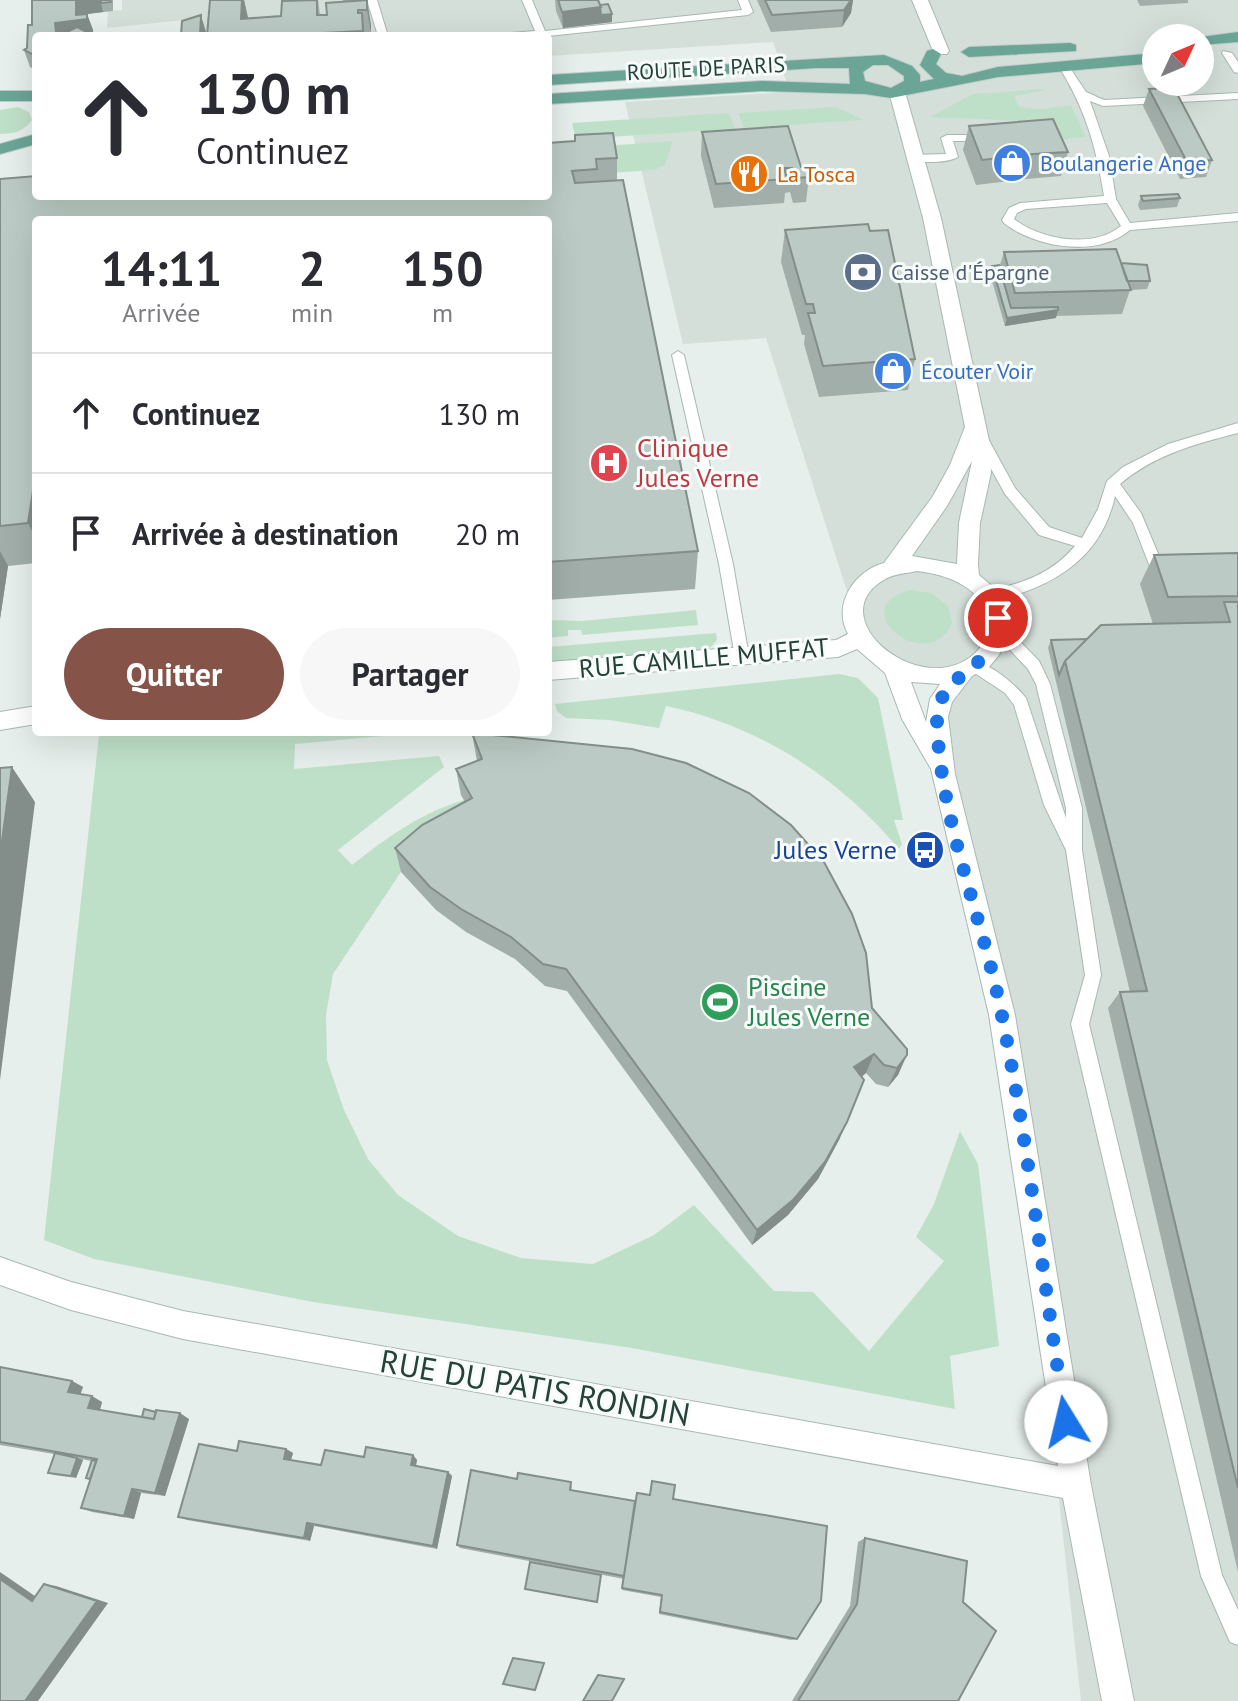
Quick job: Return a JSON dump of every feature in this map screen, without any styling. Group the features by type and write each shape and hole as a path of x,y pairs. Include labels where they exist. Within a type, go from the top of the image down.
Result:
{"main road":[{"path":"1214,39 1238,37"},
{"path":"884,60 937,52 1142,43"},
{"path":"937,52 928,62 931,70 950,80"},
{"path":"969,52 983,63 980,75"},
{"path":"902,90 1062,64 1142,59"},
{"path":"884,60 902,65 910,71 913,78 902,90"},
{"name":"ROUTE DE PARIS","path":"552,80 884,60"},
{"path":"863,63 854,77 866,89"},
{"name":"ROUTE DE PARIS","path":"552,99 762,86 866,89 885,93 902,90"},
{"path":"0,96 32,96"},
{"path":"0,149 32,140"}],"street":[{"path":"920,0 937,52"},
{"path":"902,90 914,158 932,218 975,427 984,453 967,539 969,578"},
{"path":"892,567 924,525 958,470 975,427"},
{"path":"970,668 937,677 895,669 871,653 859,639 851,619 855,595 872,576 892,567 917,563 936,565 969,578 995,607 999,629 992,649 941,699 937,717 943,774 1002,1015 1076,1485 1118,1701"},
{"name":"RUE CAMILLE MUFFAT","path":"552,671 838,648 859,639"},
{"path":"895,669 913,719 943,774"},
{"path":"0,721 32,716"},
{"name":"RUE DU PATIS RONDIN","path":"0,1271 71,1296 183,1325 1076,1485"}],"lane":[{"path":"372,0 382,32"},
{"path":"527,0 540,32"},
{"path":"552,33 748,12 743,0"},
{"path":"1232,53 1238,70"},
{"path":"1062,64 1082,94 1103,156 1110,199 1127,227"},
{"path":"1082,94 1103,103 1118,104 1238,96"},
{"path":"914,158 952,157 947,138 1005,137"},
{"path":"1110,199 1024,206 1013,211 1008,220 1016,230 1031,236 1076,241 1107,240 1121,235 1127,227 1238,217"},
{"path":"678,355 726,564 742,657"},
{"path":"975,427 1010,491 1044,531 1084,544"},
{"path":"989,597 1041,584 1055,577 1084,544 1106,508 1112,484 1130,468 1156,453 1238,428"},
{"path":"1112,484 1126,497 1145,531 1157,568 1184,568"},
{"path":"999,629 1034,665 1043,684 1074,808 1074,850 1093,975 1080,1024 1212,1576 1238,1634"},
{"path":"970,668 1010,689 1021,702 1052,805 1074,850"}],"shaded area":[{"path":"122,0 1238,0 1238,1701 1081,1701 1051,1426 1080,1413 937,677 895,669 852,607 766,338 683,344 625,102 790,92 773,42 552,56 552,32 205,32 203,18 107,28 108,11 122,10"}],"green space":[{"path":"1046,90 1014,96 1019,107 1041,109 1071,105 1086,137 1058,140 1051,122 930,117 973,94"},
{"path":"18,107 29,112 32,120 18,131 0,134 0,110"},
{"path":"836,107 864,120 744,128 738,113"},
{"path":"729,113 735,129 576,139 572,123"},
{"path":"673,141 665,165 655,170 580,175 577,148"},
{"path":"910,590 931,593 948,606 952,624 940,638 925,644 910,641 896,634 887,623 884,610 891,599"},
{"path":"696,610 698,625 582,635 581,630 568,630 568,636 552,638 552,620 582,621"},
{"path":"716,633 717,640 709,649 552,662 552,647"},
{"path":"839,674 858,678 878,698 903,820 894,820 902,844 899,849 850,799 823,777 765,741 733,727 666,706 659,728 609,720 566,718 557,711 555,704"},
{"path":"99,736 383,736 295,744 294,769 439,756 444,767 338,850 352,865 405,827 448,805 464,800 476,823 401,872 333,974 326,1015 327,1060 344,1110 368,1159 398,1195 458,1236 521,1258 593,1264 654,1235 694,1205 774,1291 813,1292 869,1351 944,1261 916,1237 934,1204 960,1131 978,1164 999,1346 950,1356 955,1409 632,1348 313,1302 94,1259 44,1240"}],"building":[{"path":"32,0 76,0 76,15 87,14 87,19 55,23 56,32 32,32 32,54 24,50 27,48 28,25 32,25"},
{"path":"210,0 242,0 241,19 281,16 282,1 317,0 317,15 327,15 326,3 367,0 367,10 358,10 362,13 363,31 207,32"},
{"path":"558,0 598,0 601,7 562,12"},
{"path":"765,0 851,0 844,10 772,15"},
{"path":"608,4 612,14 601,15 600,5"},
{"path":"201,15 200,32 181,32 182,21"},
{"path":"77,27 87,32 67,32"},
{"path":"1153,96 1178,96 1212,160 1187,162"},
{"path":"1053,119 1068,152 982,160 969,126"},
{"path":"788,126 801,167 806,167 809,177 795,178 792,168 784,168 787,179 716,184 702,132"},
{"name":"Clinique Jules Verne","path":"613,133 617,158 596,159 597,169 572,171 575,183 623,180 698,551 552,562 552,216 32,216 32,497 28,523 0,526 0,179 32,176 32,200 552,200 552,143 575,141 575,135"},
{"path":"1178,194 1180,198 1143,201 1141,196"},
{"path":"868,224 870,231 888,230 915,359 823,366 808,313 815,313 813,304 806,304 785,230"},
{"path":"1116,249 1131,290 1015,293 1004,252"},
{"path":"1121,263 1147,265 1150,281 1127,281"},
{"path":"999,265 1011,308 1058,307 1058,310 1007,318 992,266"},
{"path":"1238,553 1238,596 1168,597 1154,555"},
{"path":"1224,602 1238,602 1238,1488 1120,992 1147,991 1065,661 1101,625 1230,622"},
{"path":"1087,639 1065,661 1059,675 1051,640"},
{"name":"Piscine Jules Verne","path":"473,736 632,749 686,763 749,793 791,825 824,862 852,914 866,953 872,1008 907,1049 907,1055 897,1068 884,1065 874,1054 854,1067 864,1080 847,1122 825,1162 794,1199 757,1230 566,969 543,964 511,937 461,909 430,887 395,848 422,825 472,798 456,769 482,759"},
{"path":"12,767 0,856 0,768"},
{"path":"0,1367 72,1381 68,1392 92,1396 88,1408 154,1419 156,1410 180,1413 155,1493 132,1489 124,1516 81,1508 97,1459 0,1442"},
{"path":"144,1409 156,1412 154,1419 142,1417"},
{"path":"239,1441 286,1449 284,1459 321,1465 325,1450 364,1457 366,1447 413,1455 411,1465 448,1472 433,1546 307,1523 304,1538 178,1517 199,1444 237,1451"},
{"path":"55,1453 77,1458 71,1476 48,1473"},
{"path":"92,1460 96,1461 90,1479 86,1478"},
{"path":"471,1470 517,1479 518,1473 571,1482 570,1490 635,1501 624,1576 457,1545"},
{"path":"652,1481 675,1485 673,1499 827,1526 821,1601 797,1639 660,1612 662,1595 622,1588 637,1493 650,1495"},
{"path":"865,1538 967,1561 963,1602 996,1631 958,1701 798,1701 857,1604"},
{"path":"530,1562 601,1575 597,1602 525,1589"},
{"path":"0,1579 32,1601 44,1584 97,1601 25,1701 0,1701"},
{"path":"513,1658 544,1663 535,1690 503,1684"},
{"path":"598,1675 624,1679 612,1701 583,1701"}],"place":[{"name":"Boulangerie Ange","path":"1012,163"},
{"name":"La Tosca","path":"749,174"},
{"name":"Caisse d'Épargne","path":"863,272"},
{"name":"Écouter Voir","path":"893,371"},
{"name":"Clinique Jules Verne","path":"609,463"},
{"name":"Jules Verne","path":"925,850"},
{"name":"Piscine Jules Verne","path":"720,1002"}],"route":[{"path":"998,618 999,629 992,649 950,686 941,699 937,717 948,800 1002,1015 1066,1422"}]}
